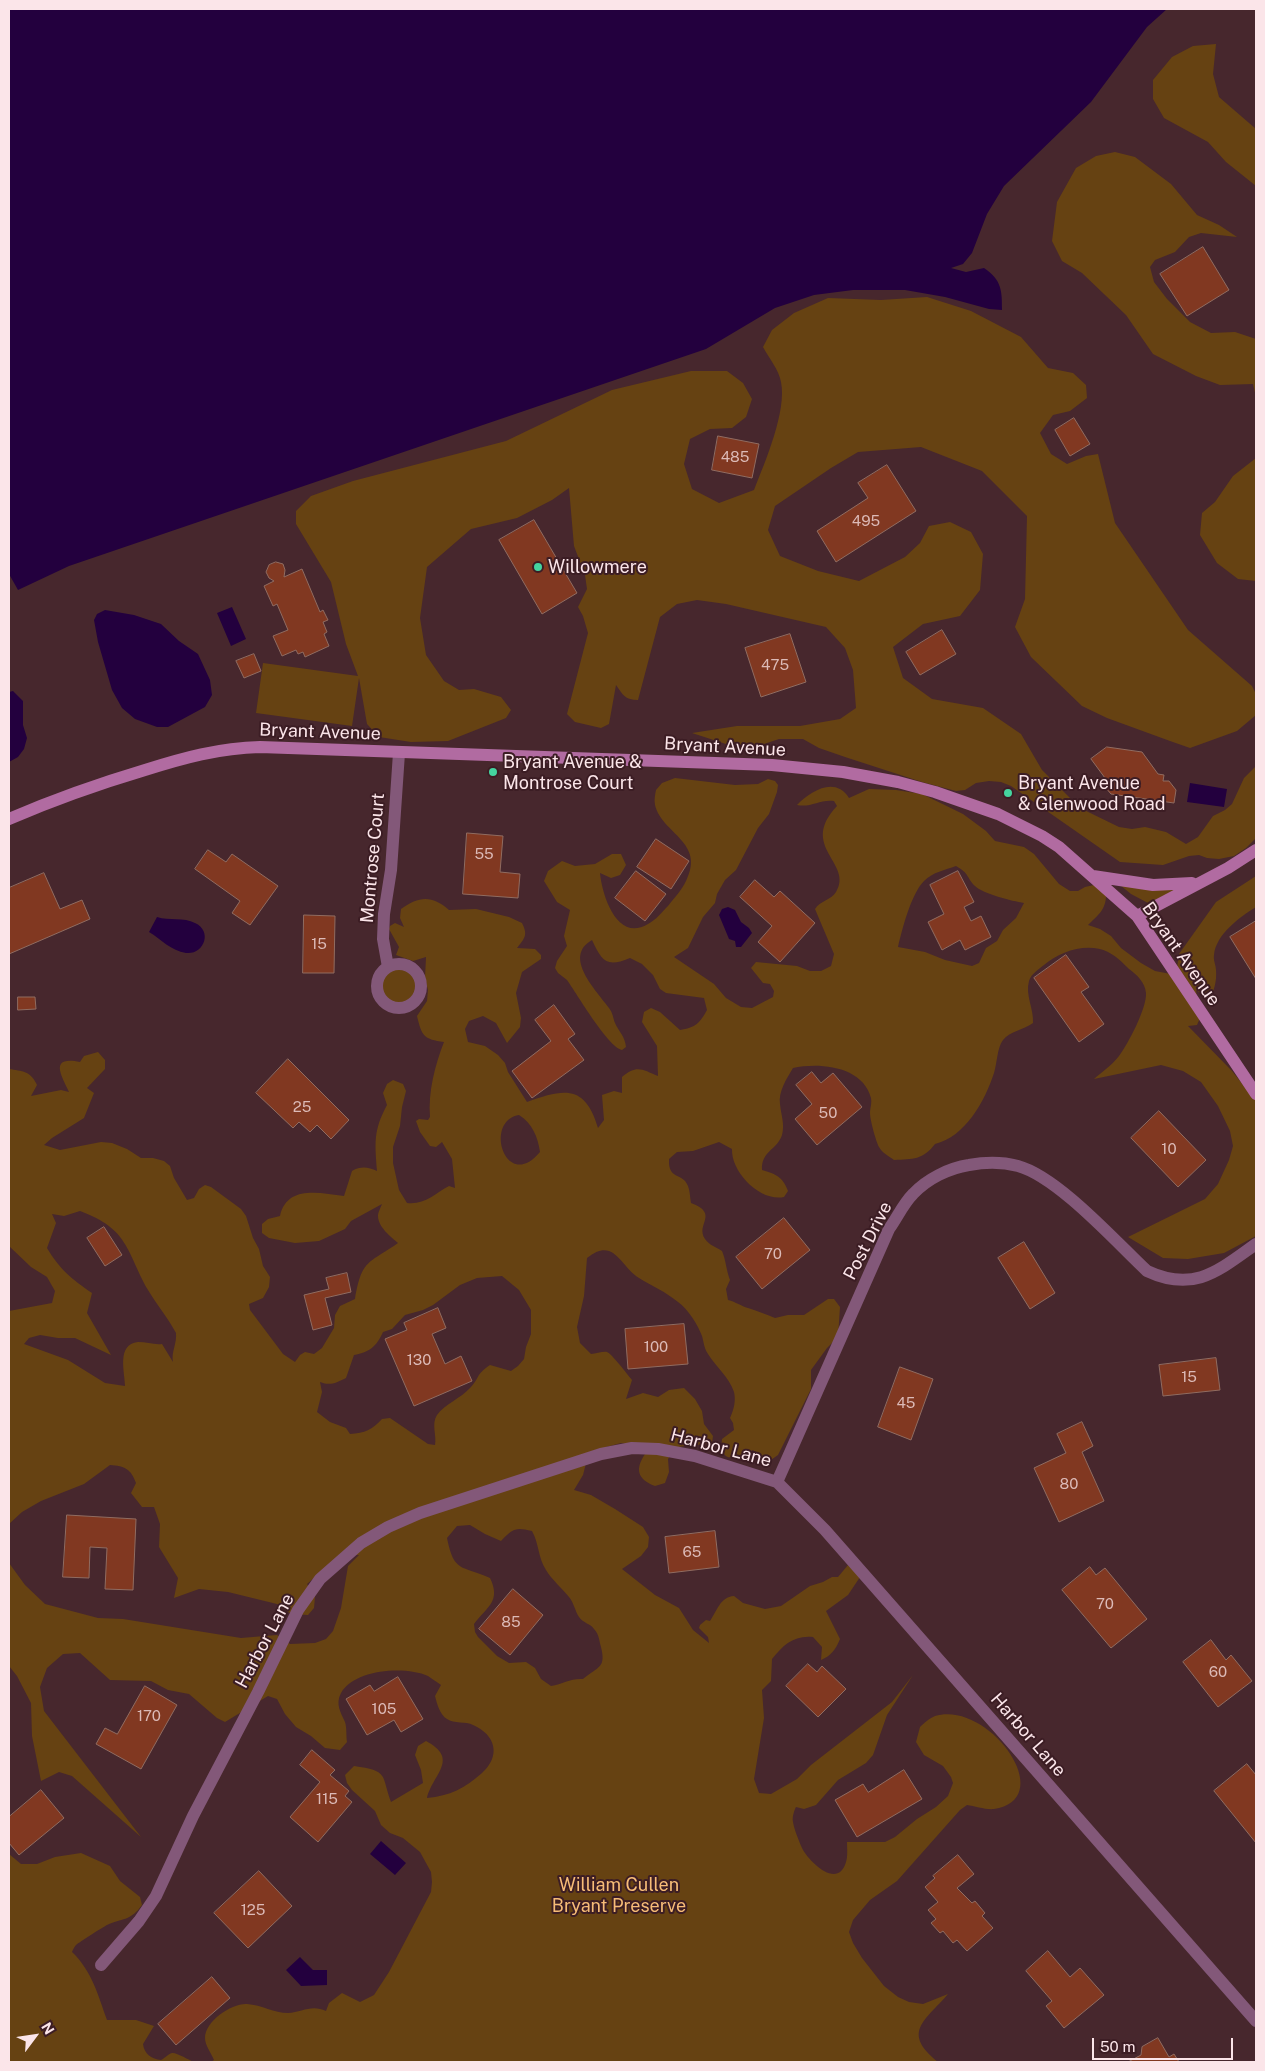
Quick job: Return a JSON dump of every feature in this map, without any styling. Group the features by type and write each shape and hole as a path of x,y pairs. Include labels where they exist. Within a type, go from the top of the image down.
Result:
{"main road":[{"name":"Bryant Avenue","path":"9,819 89,786 198,754 232,748 260,747 772,765 843,772 898,782 935,792 998,814 1042,836 1093,876 1137,916 1256,1094"},
{"path":"1137,916 1202,882 1256,850"},
{"path":"1093,876 1153,885 1202,882"}],"street":[{"name":"Montrose Court","path":"388,967 383,939 391,870 399,753"},
{"name":"Post Drive","path":"777,1482 889,1229 912,1194 942,1172 984,1162 1017,1166 1033,1172 1062,1191 1147,1271 1162,1278 1186,1281 1204,1278 1256,1244"},
{"name":"Harbor Lane","path":"101,1965 139,1921 156,1896 193,1816 258,1692 298,1610 320,1579 361,1543 388,1527 420,1513 578,1461 618,1450 646,1448 695,1456 777,1482 830,1536 1256,2020"}],"green space":[{"path":"1216,44 1213,74 1219,97 1256,129 1256,186 1226,162 1208,142 1164,118 1153,99 1153,80 1172,57 1193,46"},
{"path":"1115,152 1135,157 1171,184 1197,215 1219,225 1237,237 1201,233 1189,237 1175,252 1155,260 1150,267 1154,282 1167,299 1190,322 1211,333 1235,332 1256,339 1256,397 1253,384 1220,385 1196,376 1153,354 1126,315 1082,273 1062,261 1052,241 1057,202 1076,168 1096,156"},
{"path":"927,297 971,311 1021,337 1048,368 1073,373 1086,385 1087,398 1070,411 1053,415 1040,433 1051,454 1067,464 1086,456 1098,454 1115,523 1188,630 1252,686 1256,694 1256,715 1237,731 1190,748 1107,718 1082,706 1031,657 1015,627 1025,599 1027,516 982,471 921,447 858,452 775,506 768,530 780,556 818,571 859,581 905,557 920,543 929,526 950,522 971,532 983,554 980,590 960,616 923,624 893,647 903,678 932,699 983,708 1021,734 1042,770 1080,808 1119,827 1132,829 1145,827 1166,832 1186,844 1198,837 1213,816 1232,804 1244,778 1256,766 1256,838 1234,856 1219,859 1199,855 1189,856 1163,865 1120,862 1011,786 1001,782 976,783 965,790 956,791 845,757 819,748 803,739 779,739 758,746 729,745 692,733 737,726 800,726 840,719 856,708 853,670 845,648 826,627 726,604 697,600 677,604 660,617 638,700 625,696 616,685 609,724 601,728 575,722 567,714 588,633 578,607 587,589 585,575 574,546 569,488 552,500 517,518 471,529 427,567 420,618 426,655 444,681 459,690 474,689 501,697 511,710 506,718 448,741 411,742 379,737 367,724 359,678 352,726 256,713 263,663 358,676 346,644 331,582 296,524 296,511 311,496 353,481 506,441 612,390 691,371 727,371 743,383 752,399 746,417 732,428 710,429 690,439 684,464 692,489 719,503 754,490 774,436 781,407 781,382 763,347 772,330 794,313 828,298 881,300"},
{"path":"1256,458 1256,581 1238,579 1217,563 1200,535 1202,513 1215,502 1233,476"},
{"name":"William Cullen Bryant Preserve","path":"675,778 735,785 758,784 768,779 775,781 778,785 769,814 758,828 736,870 725,880 717,894 715,903 703,917 688,948 674,957 714,984 726,998 741,1007 752,1008 773,997 774,991 770,984 763,983 751,968 756,962 797,966 810,971 821,971 831,966 834,954 815,909 834,895 840,882 838,872 824,844 823,833 826,820 837,806 834,801 824,801 802,806 797,805 809,795 823,788 837,788 843,791 849,798 869,789 896,790 922,794 963,814 986,831 995,841 1024,847 1034,854 1059,884 1070,891 1078,891 1094,885 1106,895 1106,900 1101,912 1088,925 1100,929 1111,936 1121,948 1155,971 1176,975 1179,954 1216,902 1256,876 1256,907 1236,921 1219,940 1214,955 1216,968 1215,985 1210,1000 1196,990 1200,1018 1197,1025 1188,1026 1232,1071 1256,1101 1256,1236 1224,1253 1188,1259 1163,1258 1128,1237 1205,1199 1218,1184 1233,1146 1230,1131 1218,1106 1201,1082 1183,1071 1161,1065 1094,1079 1123,1050 1140,1016 1146,993 1140,979 1114,956 1100,949 1083,948 1074,949 1058,956 1031,976 1028,992 1033,1023 1003,1040 999,1047 990,1084 979,1106 964,1126 956,1134 935,1144 922,1156 912,1159 894,1160 879,1147 871,1120 871,1098 866,1087 859,1079 850,1073 827,1066 803,1066 793,1068 782,1090 780,1108 783,1123 782,1135 762,1164 762,1170 775,1175 784,1182 788,1191 784,1197 766,1195 749,1184 736,1167 732,1149 719,1142 693,1151 677,1152 669,1159 669,1166 673,1174 683,1179 688,1186 691,1203 700,1207 706,1215 703,1229 705,1239 722,1251 730,1280 726,1289 728,1300 775,1318 788,1315 804,1315 828,1299 834,1299 840,1307 838,1337 827,1348 811,1370 811,1389 778,1455 768,1462 761,1461 753,1450 731,1458 724,1453 722,1439 734,1430 730,1418 735,1399 734,1392 729,1382 711,1359 698,1327 682,1305 632,1273 610,1251 596,1252 587,1258 584,1296 577,1327 580,1343 591,1354 607,1352 623,1369 632,1380 626,1399 643,1393 658,1397 669,1390 684,1388 695,1399 702,1411 704,1424 713,1436 712,1443 675,1448 668,1459 669,1472 665,1483 655,1486 641,1477 639,1469 645,1454 634,1445 621,1443 606,1447 586,1463 583,1475 574,1490 591,1495 615,1509 643,1527 649,1537 648,1547 641,1556 622,1569 655,1595 679,1608 693,1630 709,1643 708,1637 699,1628 700,1625 706,1620 710,1621 719,1605 729,1597 734,1596 743,1603 765,1609 781,1606 810,1586 832,1577 838,1577 848,1565 860,1577 848,1595 826,1611 840,1639 830,1654 821,1660 822,1647 813,1637 806,1637 790,1642 780,1649 772,1659 771,1681 762,1690 764,1718 754,1779 759,1793 771,1794 797,1779 811,1765 892,1702 913,1675 887,1715 873,1755 866,1763 838,1780 816,1805 804,1809 796,1807 793,1818 794,1828 802,1848 811,1860 824,1871 830,1874 837,1874 842,1870 846,1862 847,1842 885,1842 895,1837 948,1796 953,1783 951,1777 943,1766 924,1755 916,1742 920,1727 935,1716 956,1715 976,1722 995,1736 1010,1753 1019,1771 1020,1788 1013,1801 994,1809 967,1805 960,1810 897,1881 870,1900 853,1920 849,1932 862,1958 884,1986 898,1997 909,2002 923,2004 948,1994 920,2027 921,2043 927,2052 938,2062 211,2062 214,2060 206,2043 206,2032 209,2025 220,2014 234,2006 247,2004 288,2013 312,2008 326,2011 329,2003 342,1993 360,2002 374,1995 389,1972 431,1892 431,1872 420,1852 403,1838 390,1833 381,1825 375,1811 352,1790 347,1783 345,1775 354,1766 378,1772 382,1775 391,1802 423,1783 421,1770 415,1755 418,1746 426,1741 436,1748 441,1754 443,1761 427,1798 435,1797 457,1790 482,1773 492,1760 493,1746 487,1734 481,1729 470,1724 450,1721 442,1715 435,1696 441,1685 428,1676 418,1673 394,1671 369,1674 348,1685 339,1697 339,1708 346,1724 347,1742 340,1750 325,1748 311,1736 296,1727 285,1714 277,1699 268,1696 225,1722 217,1718 189,1694 168,1690 151,1681 110,1680 80,1653 63,1654 47,1668 40,1687 44,1711 141,1837 72,1776 59,1772 41,1781 32,1736 31,1703 17,1676 9,1666 9,1563 25,1585 45,1604 98,1618 123,1619 241,1638 277,1635 290,1644 315,1643 326,1639 333,1631 341,1608 348,1566 359,1555 340,1555 307,1584 315,1597 314,1608 308,1615 291,1614 277,1604 228,1592 199,1589 174,1598 178,1578 159,1547 160,1524 154,1507 142,1507 131,1493 136,1483 130,1471 124,1467 110,1465 84,1484 41,1501 22,1512 9,1524 9,1311 52,1303 55,1291 47,1277 31,1267 9,1246 9,1069 22,1071 29,1074 35,1080 37,1085 31,1096 61,1090 69,1092 61,1073 61,1064 70,1061 80,1062 84,1056 98,1052 105,1060 105,1069 87,1088 94,1093 84,1118 44,1145 60,1150 101,1142 112,1143 127,1149 141,1158 153,1158 164,1161 170,1166 174,1178 187,1200 194,1198 199,1189 205,1185 211,1187 241,1209 246,1216 253,1238 259,1249 263,1266 270,1277 269,1287 263,1298 249,1304 250,1310 283,1354 295,1362 305,1352 314,1354 322,1348 334,1328 335,1315 340,1306 355,1299 360,1276 364,1269 373,1259 398,1243 380,1224 378,1214 382,1204 351,1221 345,1229 319,1241 295,1243 269,1238 262,1233 262,1224 268,1219 280,1216 289,1199 297,1195 315,1193 344,1196 352,1171 364,1168 377,1171 377,1130 387,1105 383,1093 387,1084 393,1080 403,1084 406,1091 400,1126 393,1147 393,1163 399,1190 407,1203 413,1203 424,1201 449,1186 455,1188 452,1159 442,1142 436,1147 430,1146 420,1132 416,1121 419,1119 428,1120 430,1117 433,1079 444,1042 432,1040 425,1036 422,1033 417,1016 427,1001 426,957 413,961 396,955 399,947 389,929 390,926 395,923 404,927 400,918 401,909 425,899 437,902 449,910 476,909 509,917 522,923 525,936 517,948 535,949 541,955 541,959 522,972 516,993 521,1018 520,1027 507,1043 496,1023 483,1016 469,1021 465,1029 468,1042 485,1046 498,1055 505,1063 508,1072 527,1102 552,1094 572,1094 580,1097 587,1104 598,1128 604,1120 602,1095 614,1091 622,1093 622,1077 636,1069 658,1076 657,1046 642,1022 644,1012 651,1008 660,1012 680,1030 690,1028 696,1024 707,1010 704,998 666,993 660,989 653,975 642,964 630,958 615,962 606,961 602,958 592,940 584,947 580,955 581,965 590,983 610,1010 624,1040 626,1047 622,1050 616,1047 601,1030 567,980 555,968 557,961 567,946 564,936 570,910 557,902 544,881 548,871 562,861 575,866 595,864 612,854 621,854 626,865 620,875 611,878 600,873 604,893 613,914 628,927 637,928 654,920 680,891 691,868 691,857 687,847 659,815 655,805 656,790 662,783","holes":["956,866 966,873 975,886 984,892 1024,903 1016,918 1003,930 997,941 986,948 979,963 972,966 945,960 925,952 898,947 915,894 924,881 931,875","519,1115 524,1118 534,1131 540,1152 528,1162 517,1164 509,1160 503,1151 502,1129 508,1120","80,1211 96,1218 108,1225 124,1243 148,1290 176,1333 173,1362 162,1344 138,1342 131,1344 124,1353 125,1386 105,1383 68,1360 24,1344 29,1338 40,1335 75,1338 111,1355 87,1313 92,1293 67,1274 47,1248 56,1223 52,1214 64,1216","502,1276 519,1290 531,1310 531,1334 524,1359 518,1366 511,1371 490,1365 482,1371 466,1392 440,1411 434,1422 435,1445 428,1444 390,1418 382,1419 368,1430 350,1434 346,1428 330,1422 317,1412 322,1392 320,1382 327,1384 346,1378 354,1355 372,1348 383,1332 392,1329 405,1315 433,1305 460,1285 477,1278","470,1525 501,1541 515,1530 532,1531 541,1561 546,1570 571,1599 579,1617 593,1627 597,1633 603,1659 600,1666 583,1679 575,1679 551,1686 541,1679 535,1668 526,1662 509,1663 497,1656 478,1637 474,1624 488,1608 493,1598 494,1592 490,1578 465,1569 456,1563 447,1538 457,1526"]},
{"path":"1120,885 1181,888 1148,903 1131,894"},
{"path":"399,968 406,969 412,973 416,979 416,993 412,999 406,1003 399,1004 392,1003 386,999 382,993 381,986 382,979 386,973 392,969"},
{"path":"81,1853 110,1866 120,1881 140,1897 142,1905 131,1916 107,1925 82,1941 75,1946 72,1952 85,1967 107,2020 136,2020 154,2026 143,2044 145,2051 149,2055 161,2060 174,2053 194,2062 9,2062 9,1854 21,1864 37,1864 55,1857"}],"shaded area":[{"path":"9,9 1167,9 1147,27 1091,102 1004,186 987,214 972,253 963,264 951,268 966,272 984,268 990,272 1000,286 1002,310 989,309 945,297 905,290 853,290 814,295 775,308 706,349 69,566 18,590 9,574"},
{"path":"232,607 246,639 231,646 217,613"},
{"path":"105,610 134,615 161,624 179,641 198,654 210,680 212,695 205,707 168,727 157,727 135,719 122,708 112,690 98,642 94,620 97,614"},
{"path":"13,691 23,701 23,725 27,738 24,749 18,757 9,762 9,692"},
{"path":"1190,783 1227,789 1224,807 1187,802"},
{"path":"728,907 735,910 741,922 752,933 741,947 736,947 735,941 729,939 719,915 722,909"},
{"path":"157,917 186,920 195,923 204,931 205,937 202,946 192,953 186,953 166,944 149,932"},
{"path":"381,1841 406,1863 395,1875 370,1854"},
{"path":"300,1957 313,1970 327,1970 327,1985 301,1986 286,1970"}],"building":[{"path":"1203,247 1229,290 1187,316 1160,274"},
{"path":"1074,418 1090,444 1070,456 1055,430"},
{"path":"718,436 759,444 752,478 712,470"},
{"path":"887,465 916,511 836,562 817,531 868,498 858,483"},
{"name":"Willowmere","path":"534,520 577,593 542,614 499,540"},
{"path":"276,562 283,564 285,570 284,577 302,569 320,612 323,610 328,620 323,622 327,632 324,634 329,646 305,657 303,652 298,654 296,650 282,656 273,636 288,630 277,604 273,606 264,586 274,581 269,578 266,572 269,565"},
{"path":"942,630 956,654 920,675 906,652"},
{"path":"790,634 806,682 761,697 745,648"},
{"path":"254,654 261,671 244,678 236,661"},
{"path":"1107,747 1142,752 1158,774 1164,775 1163,781 1169,781 1176,790 1174,803 1111,794 1100,781 1105,778 1091,759"},
{"path":"467,833 503,836 500,872 520,874 518,898 463,894"},
{"path":"656,839 689,861 671,889 637,867"},
{"path":"208,850 226,862 232,854 278,886 250,925 232,913 240,901 195,869"},
{"path":"636,871 666,894 645,921 615,898"},
{"path":"958,871 974,902 964,907 971,921 981,916 991,937 965,950 960,940 942,950 928,922 944,914 930,885"},
{"path":"44,873 60,909 82,900 90,919 9,954 9,888"},
{"path":"755,880 774,897 780,891 815,923 780,962 758,942 772,926 740,897"},
{"path":"304,915 335,916 334,973 303,973"},
{"path":"1256,921 1256,979 1230,937"},
{"path":"1066,955 1089,987 1081,992 1104,1024 1079,1042 1034,978"},
{"path":"18,997 35,997 36,1009 18,1010"},
{"path":"554,1005 575,1034 568,1039 584,1060 532,1098 512,1071 551,1041 535,1020"},
{"path":"288,1059 349,1120 331,1139 317,1125 310,1132 299,1122 293,1128 256,1093"},
{"path":"812,1072 821,1083 833,1073 862,1107 817,1145 795,1119 812,1104 796,1085"},
{"path":"1159,1111 1206,1160 1178,1187 1131,1138"},
{"path":"784,1218 810,1250 762,1289 736,1257"},
{"path":"104,1227 122,1255 105,1266 87,1238"},
{"path":"1024,1242 1055,1293 1030,1309 998,1258"},
{"path":"347,1273 351,1292 325,1298 332,1325 313,1330 304,1295 329,1289 326,1278"},
{"path":"438,1308 446,1328 432,1334 445,1364 461,1356 472,1381 414,1406 385,1339 407,1330 404,1323"},
{"path":"684,1324 688,1364 628,1369 625,1329"},
{"path":"1216,1358 1220,1390 1163,1396 1159,1365"},
{"path":"900,1367 933,1379 911,1440 878,1427"},
{"path":"1082,1422 1093,1446 1082,1452 1104,1501 1059,1522 1034,1468 1066,1453 1057,1434"},
{"path":"67,1515 136,1519 133,1590 105,1589 107,1548 90,1547 89,1578 63,1577"},
{"path":"715,1531 719,1567 669,1573 665,1537"},
{"path":"1090,1567 1096,1575 1105,1568 1147,1619 1111,1648 1062,1590"},
{"path":"513,1589 543,1615 510,1655 479,1629"},
{"path":"1211,1640 1226,1660 1231,1655 1252,1681 1218,1707 1183,1662"},
{"path":"808,1664 817,1672 822,1666 846,1689 818,1717 786,1686"},
{"path":"398,1677 423,1719 401,1732 394,1720 367,1735 346,1699 370,1685 374,1691"},
{"path":"145,1686 177,1705 141,1769 96,1744 105,1728 117,1734"},
{"path":"312,1750 335,1770 330,1775 349,1791 345,1796 352,1802 318,1842 290,1817 320,1782 300,1765"},
{"path":"1247,1764 1256,1775 1256,1843 1214,1791"},
{"path":"904,1770 922,1799 857,1837 835,1800 863,1784 868,1792"},
{"path":"41,1790 64,1818 19,1855 9,1843 9,1817"},
{"path":"958,1855 974,1874 957,1888 972,1903 975,1901 985,1913 982,1916 993,1928 967,1951 957,1940 953,1943 943,1931 940,1933 931,1923 936,1919 928,1910 938,1902 925,1887 935,1878 933,1876"},
{"path":"259,1871 292,1906 248,1948 214,1913"},
{"path":"1048,1951 1070,1977 1080,1968 1104,1995 1064,2028 1046,2006 1052,2001 1026,1971"},
{"path":"212,1977 230,1998 176,2045 158,2024"},
{"path":"1158,2038 1169,2057 1174,2054 1179,2062 1128,2062 1141,2055 1142,2047"}],"place":[{"name":"Willowmere","path":"538,567"},
{"name":"Bryant Avenue & Montrose Court","path":"493,772"},
{"name":"Bryant Avenue & Glenwood Road","path":"1008,793"}]}
